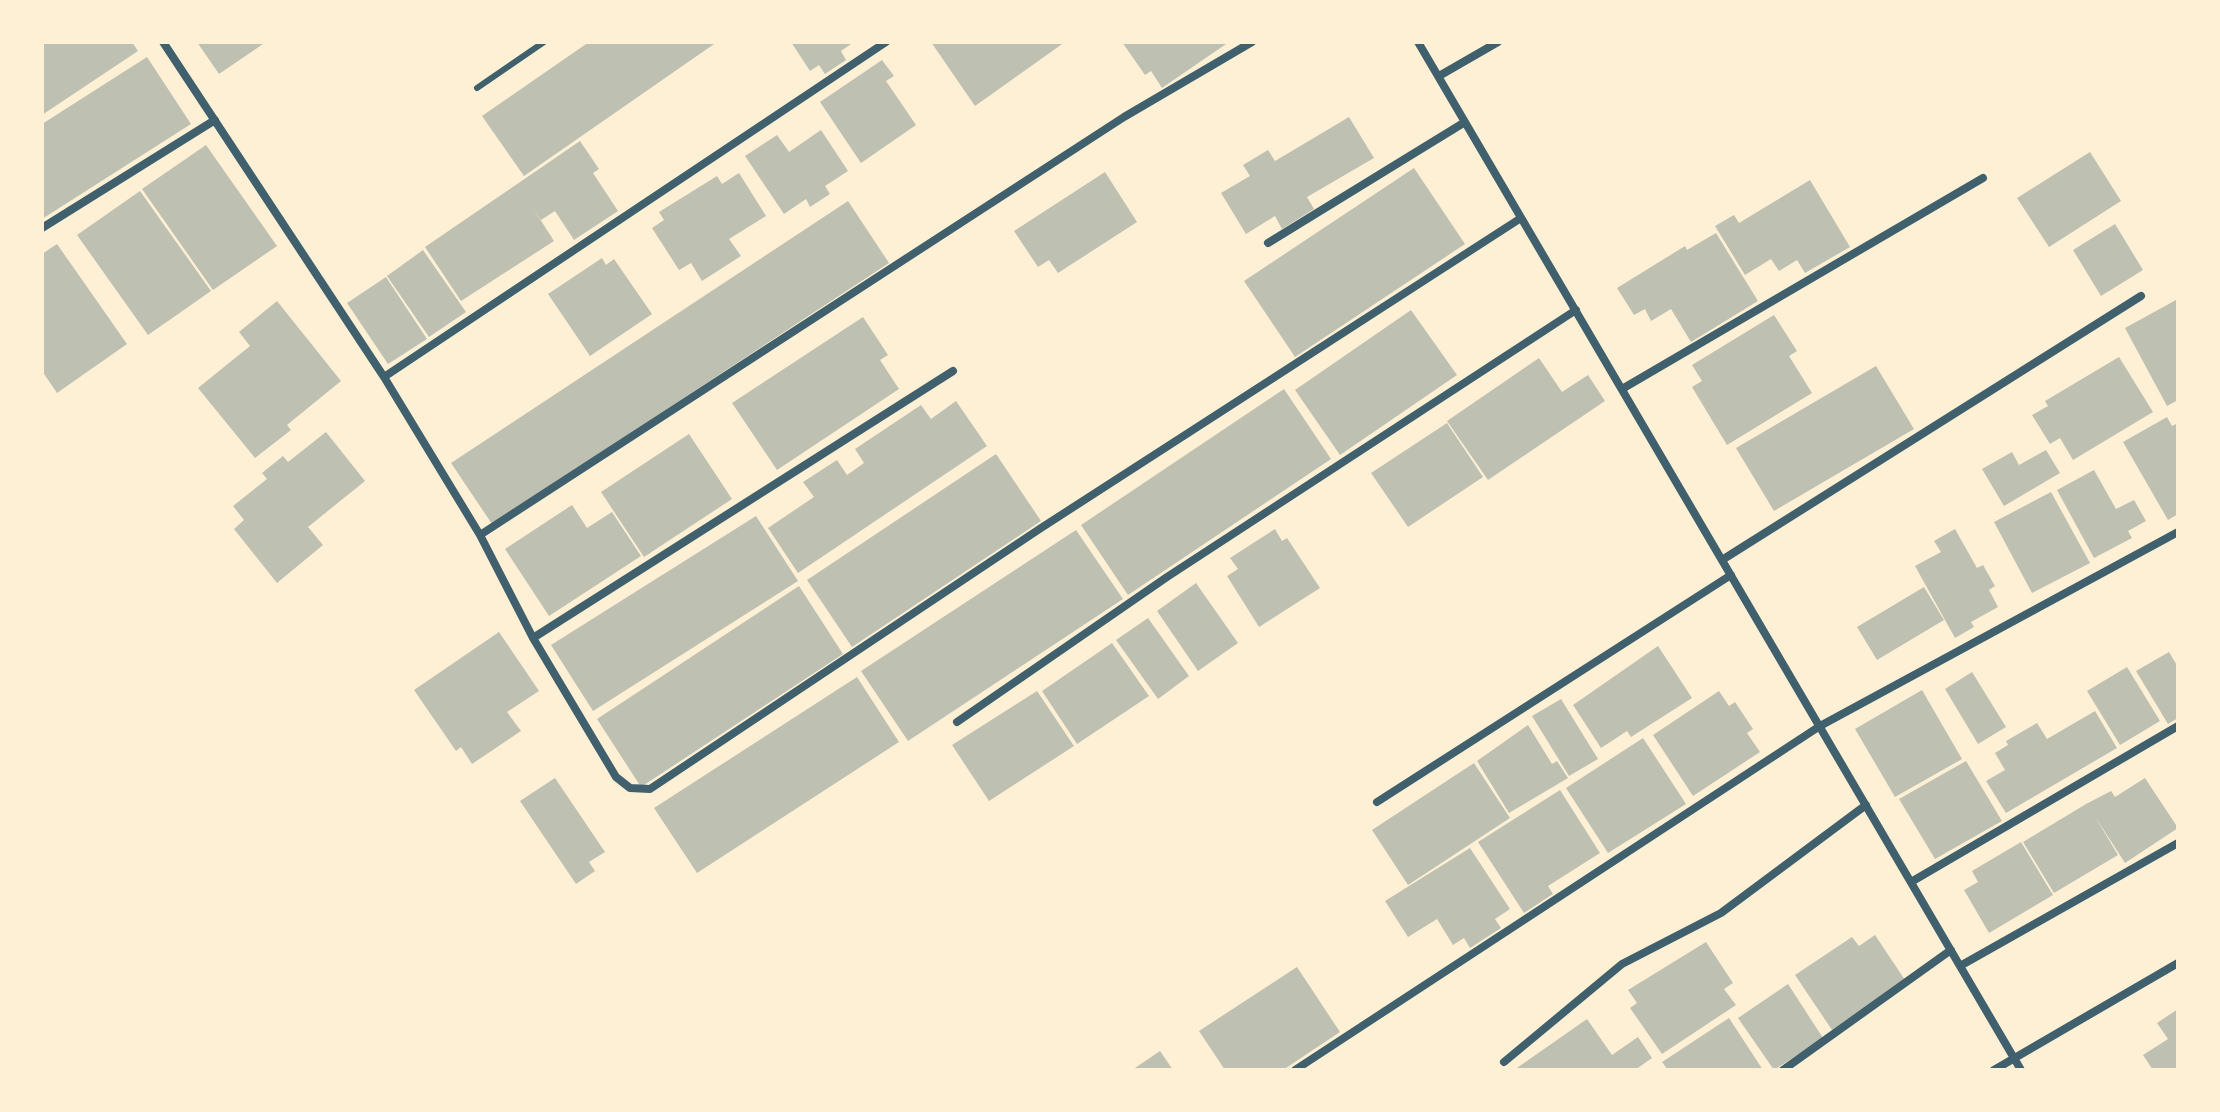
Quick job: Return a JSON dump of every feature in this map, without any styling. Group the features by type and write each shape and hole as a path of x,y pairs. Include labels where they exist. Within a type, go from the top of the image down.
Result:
{"street":[{"path":"163,42 384,377 480,535 533,638 616,777 630,788 650,789 1041,528 1521,218"},
{"path":"384,377 886,42"},
{"path":"480,535 1124,117 1252,42"},
{"path":"1418,42 2021,1070"},
{"path":"1439,76 1498,42"},
{"path":"42,228 215,120"},
{"path":"1268,243 1465,122"},
{"path":"1622,389 1983,178"},
{"path":"1722,560 2141,296"},
{"path":"957,722 1167,577 1576,310"},
{"path":"533,638 953,371"},
{"path":"1295,1070 1820,726 2178,532"},
{"path":"1377,802 1731,575"},
{"path":"1911,882 2178,726"},
{"path":"1504,1062 1622,964 1721,913 1866,805"},
{"path":"1960,966 2178,843"},
{"path":"1783,1070 1951,950"},
{"path":"1994,1070 2178,963"}],"lane":[{"path":"477,88 544,42"}],"building":[{"path":"42,42 132,42 138,51 42,115"},
{"path":"197,42 266,42 219,74"},
{"path":"589,42 717,42 524,176 482,116"},
{"path":"791,42 854,42 841,51 846,60 825,74 819,65 810,71"},
{"path":"931,42 1065,42 975,106"},
{"path":"1122,42 1229,42 1162,88 1151,71 1145,75"},
{"path":"147,57 191,124 42,219 42,124"},
{"path":"882,60 894,76 886,81 916,125 861,163 820,102"},
{"path":"1349,117 1374,158 1307,197 1314,209 1282,229 1275,216 1246,234 1221,193 1250,176 1243,165 1268,150 1275,161"},
{"path":"821,130 848,171 825,186 830,194 810,207 806,199 784,214 745,156 777,135 789,152"},
{"path":"580,141 599,169 593,173 618,211 574,240 555,211 541,220 531,205 554,241 461,301 425,247"},
{"path":"206,145 277,246 213,290 142,189"},
{"path":"2090,152 2121,201 2049,247 2017,198"},
{"path":"1414,168 1465,244 1295,357 1244,281"},
{"path":"1105,172 1137,222 1058,273 1049,260 1038,267 1014,231"},
{"path":"739,173 766,216 729,239 741,256 702,281 691,263 679,270 652,228 664,220 659,212 717,176 722,184"},
{"path":"1810,180 1850,247 1805,273 1797,260 1779,271 1771,259 1745,275 1715,226 1734,215 1739,223"},
{"path":"140,191 211,291 148,335 77,235"},
{"path":"848,201 889,263 492,524 451,463"},
{"path":"2115,224 2143,270 2101,296 2073,250"},
{"path":"1716,233 1758,301 1691,342 1671,309 1651,321 1645,309 1634,315 1617,288 1685,246 1687,250"},
{"path":"57,244 127,344 57,393 42,371 42,254"},
{"path":"423,250 466,312 429,337 387,276"},
{"path":"602,258 606,265 614,259 652,314 590,356 548,294"},
{"path":"386,277 427,339 388,364 347,303"},
{"path":"2176,300 2178,400 2167,406 2125,328"},
{"path":"277,301 341,381 287,425 291,430 255,458 198,388 250,346 239,332"},
{"path":"1411,310 1457,375 1340,455 1295,390"},
{"path":"1774,315 1797,351 1789,356 1812,393 1727,445 1692,387 1702,381 1692,365"},
{"path":"863,317 888,355 880,360 899,389 777,470 732,403"},
{"path":"2119,357 2153,412 2073,460 2060,438 2050,444 2032,415 2048,406 2045,401"},
{"path":"1539,358 1562,392 1588,375 1605,401 1488,480 1447,421"},
{"path":"1876,366 1914,429 1774,511 1736,448"},
{"path":"1284,389 1331,459 1128,595 1081,525"},
{"path":"956,401 987,446 798,573 768,528 814,497 803,482 837,460 847,475 864,463 855,449 921,405 931,419"},
{"path":"2167,417 2172,426 2178,423 2178,514 2168,520 2123,442"},
{"path":"1447,423 1483,477 1408,527 1371,473"},
{"path":"326,432 365,481 308,527 323,545 277,583 234,529 244,520 233,506 267,479 262,473 283,456 288,462"},
{"path":"689,434 732,499 644,557 601,492"},
{"path":"2046,450 2060,473 2004,506 1982,469 2012,452 2019,465"},
{"path":"996,454 1041,521 852,647 807,580"},
{"path":"2094,470 2116,509 2134,500 2146,521 2128,531 2132,538 2094,558 2057,490"},
{"path":"2051,492 2090,563 2032,593 1994,522"},
{"path":"572,505 587,528 612,512 641,556 549,616 505,549"},
{"path":"756,516 798,581 593,711 551,645"},
{"path":"1275,529 1282,541 1287,538 1320,588 1259,627 1227,576 1238,569 1230,558"},
{"path":"1955,529 1977,568 1983,565 1995,586 1989,590 1998,607 1971,622 1974,627 1955,638 1915,566 1941,552 1934,541"},
{"path":"1076,530 1123,599 908,741 861,671"},
{"path":"1196,583 1238,643 1198,671 1157,611"},
{"path":"799,586 843,654 641,787 597,719"},
{"path":"1924,587 1944,620 1877,660 1857,627"},
{"path":"1148,618 1189,676 1158,699 1116,640"},
{"path":"499,632 539,691 507,712 521,731 472,764 461,747 456,751 414,690"},
{"path":"1112,643 1149,696 1077,744 1042,691"},
{"path":"1658,646 1692,698 1631,737 1627,731 1601,748 1573,705"},
{"path":"2169,652 2178,667 2178,718 2168,724 2136,671"},
{"path":"2127,667 2160,721 2120,745 2087,691"},
{"path":"1972,672 2006,727 1978,744 1945,689"},
{"path":"857,677 899,742 697,873 654,808"},
{"path":"1922,690 1962,759 1895,797 1855,729"},
{"path":"1037,691 1074,746 989,801 952,745"},
{"path":"1719,691 1729,706 1735,702 1753,729 1747,733 1760,752 1693,796 1653,735"},
{"path":"1561,699 1598,759 1569,776 1532,716"},
{"path":"2095,711 2117,748 2006,813 1986,781 2005,770 1995,753 2008,745 2006,741 2037,723 2047,739"},
{"path":"1528,725 1552,764 1557,761 1568,778 1509,813 1477,761"},
{"path":"1643,738 1686,804 1608,853 1566,788"},
{"path":"1966,761 2002,821 1935,859 1899,799"},
{"path":"1474,763 1510,818 1408,885 1372,830"},
{"path":"555,778 605,852 589,862 595,871 576,884 520,801"},
{"path":"2145,778 2178,828 2125,863 2094,815 2118,855 2054,893 2023,842 2086,804 2111,791 2115,797"},
{"path":"1560,790 1600,853 1548,886 1553,894 1524,913 1478,842"},
{"path":"2021,842 2053,895 1989,933 1964,890 1978,882 1972,871"},
{"path":"1470,848 1510,909 1495,919 1501,928 1470,948 1464,938 1453,945 1437,919 1408,937 1385,901"},
{"path":"1875,935 1905,980 1832,1030 1795,975 1852,937 1859,946"},
{"path":"1706,942 1733,983 1724,989 1736,1005 1662,1054 1630,1008 1637,1003 1628,990"},
{"path":"1297,967 1340,1032 1283,1070 1225,1070 1199,1031"},
{"path":"1788,984 1823,1038 1774,1070 1738,1018"},
{"path":"2178,1009 2178,1070 2153,1070 2143,1055 2168,1039 2157,1023"},
{"path":"1729,1018 1763,1070 1668,1070 1662,1062"},
{"path":"1587,1019 1612,1055 1638,1037 1652,1058 1635,1070 1514,1070"},
{"path":"1160,1051 1173,1070 1132,1070"}]}
